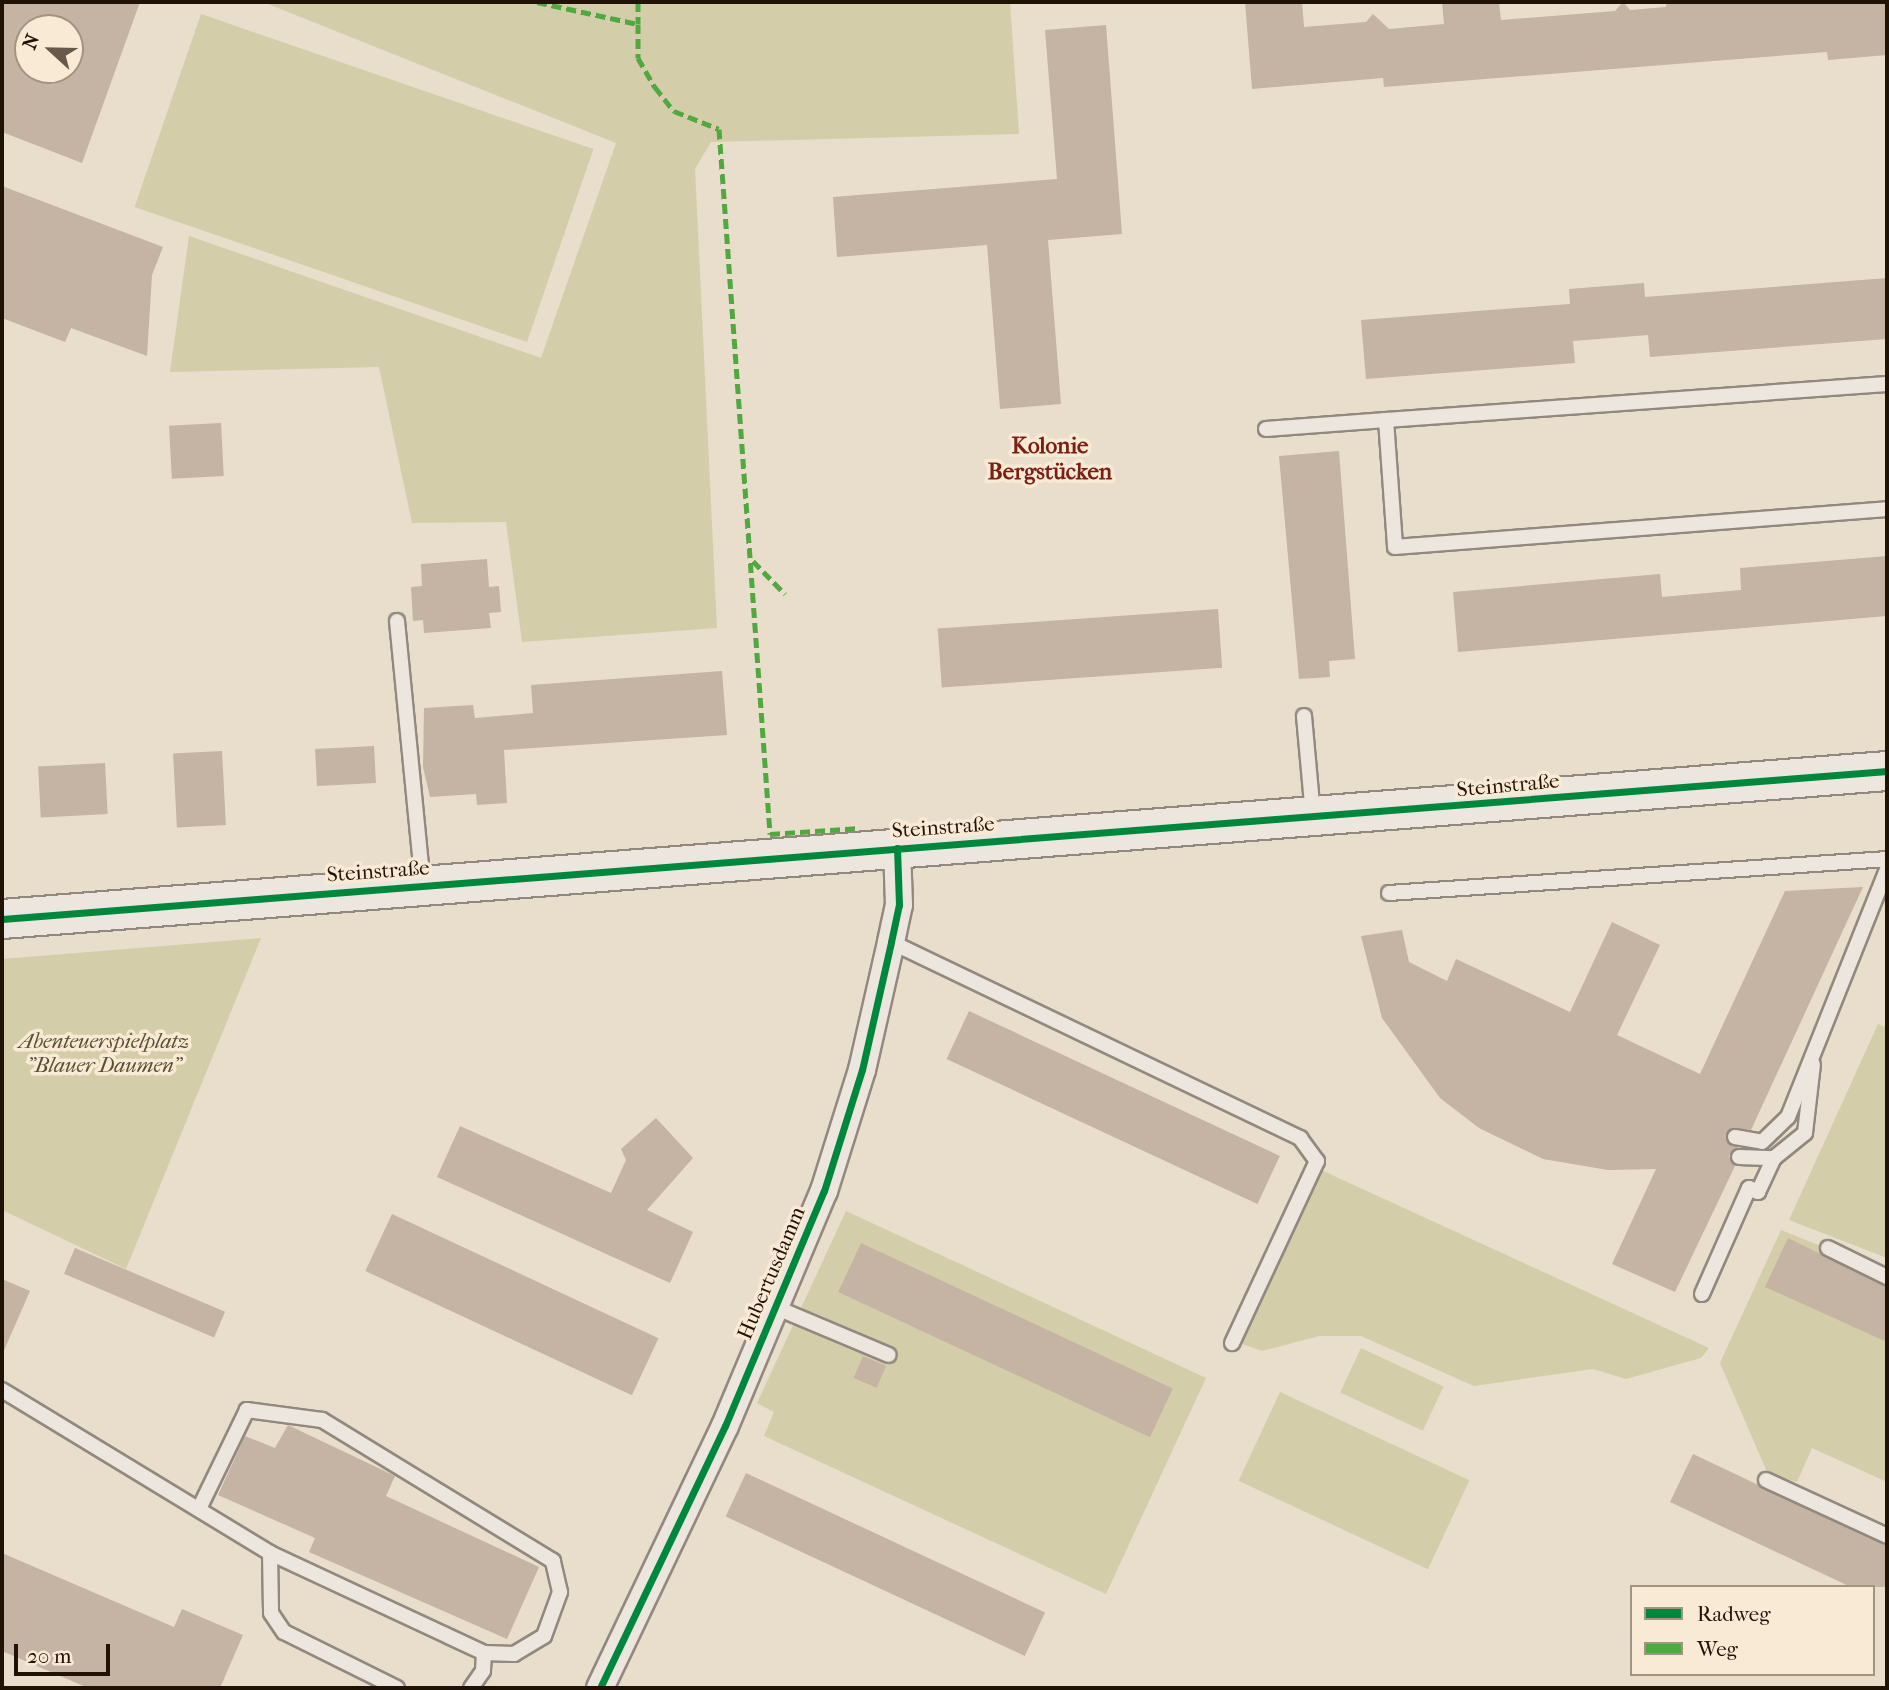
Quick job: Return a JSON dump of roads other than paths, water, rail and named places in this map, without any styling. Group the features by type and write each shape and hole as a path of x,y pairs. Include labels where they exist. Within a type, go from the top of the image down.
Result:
{"street":[{"name":"Steinstraße","path":"2,919 1887,771"},
{"name":"Hubertusdamm","path":"600,1688 777,1308 851,1107 899,905 897,848"}],"lane":[{"path":"1266,429 1887,384"},
{"path":"1386,420 1395,547 1887,509"},
{"path":"397,621 423,886"},
{"path":"1304,716 1313,818"},
{"path":"1389,893 1887,859"},
{"path":"1735,1136 1747,1143 1776,1135 1813,1055 1887,870"},
{"path":"891,942 1300,1138 1317,1161 1232,1343"},
{"path":"1702,1294 1749,1188 1758,1192 1774,1158 1805,1133 1812,1114 1813,1055"},
{"path":"1739,1157 1774,1158"},
{"path":"1828,1248 1887,1277"},
{"path":"777,1308 889,1355"},
{"path":"2,1390 270,1553 484,1653 514,1654 544,1636 560,1592 553,1561 322,1420 247,1410 199,1509"},
{"path":"1766,1480 1887,1536"},
{"path":"270,1553 271,1613 284,1632 397,1688"},
{"path":"471,1688 483,1671 484,1653"}],"district":[{"name":"Kolonie Bergstücken","path":"1050,459"}],"park label":[{"name":"Abenteuerspielplatz \"Blauer Daumen\"","path":"104,1053"}]}
